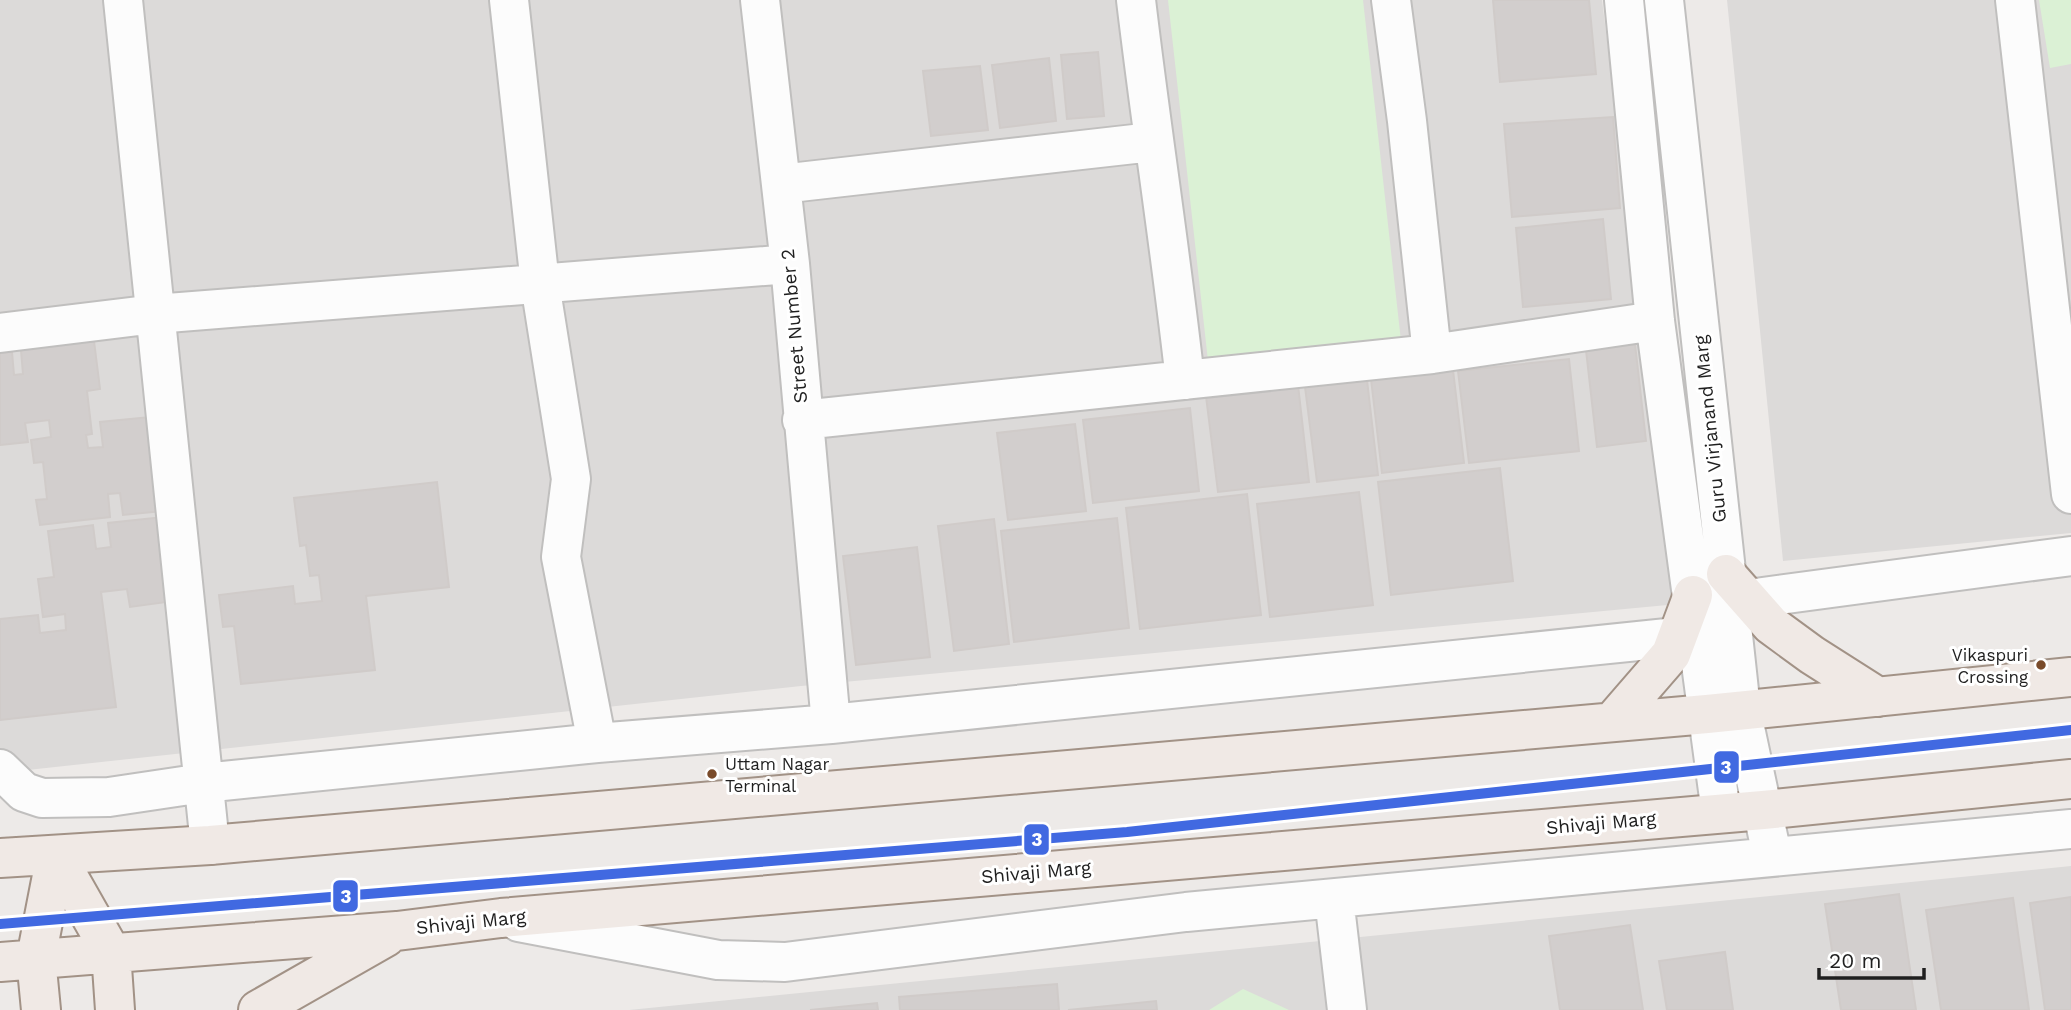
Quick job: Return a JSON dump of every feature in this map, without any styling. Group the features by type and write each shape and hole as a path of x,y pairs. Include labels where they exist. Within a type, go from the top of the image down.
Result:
{"main road":[{"path":"1737,587 1771,625 1878,697"},
{"path":"1613,720 1671,654 1693,594"},
{"path":"0,858 210,845 1724,712 2071,677"},
{"name":"Shivaji Marg","path":"18,960 397,931 501,918 1763,810 2071,779"},
{"path":"57,855 111,952 115,1010"},
{"path":"41,1010 18,960 57,855"},
{"path":"258,1010 397,931"}],"street":[{"path":"123,0 210,845"},
{"path":"509,0 540,284 571,479 561,557 597,743"},
{"name":"Street Number 2","path":"760,0 790,264 831,724"},
{"path":"1136,0 1152,142 1175,289 1185,380"},
{"path":"1391,0 1409,135 1432,354"},
{"name":"Guru Virjanand Marg","path":"1624,0 1655,321 1693,594 1724,712 1763,810 1772,856"},
{"name":"Guru Virjanand Marg","path":"1664,0 1737,587 1724,712 1721,813"},
{"path":"2015,0 2071,494"},
{"path":"780,184 1152,142"},
{"path":"0,333 155,314 790,264"},
{"path":"803,421 1432,354 1655,321"},
{"path":"1737,587 2071,556"},
{"path":"0,769 24,792 42,798 109,797 203,783 597,743 831,724 1677,637"},
{"path":"501,918 718,960 785,962 1186,912 2071,829"},
{"path":"1334,898 1347,1010"}],"shaded area":[{"path":"0,0 1602,0 1678,604 801,686 0,773"},
{"path":"1727,0 2071,0 2071,533 1783,561"},
{"path":"2071,866 2071,1010 629,1010"}],"green space":[{"path":"1168,0 1363,0 1401,341 1208,361"},
{"path":"2039,0 2071,0 2071,64 2050,68"},
{"path":"1243,989 1289,1010 1209,1010"}],"building":[{"path":"1493,0 1589,0 1596,74 1500,82"},
{"path":"1098,52 1104,116 1067,119 1061,55"},
{"path":"1049,58 1056,121 1000,128 992,65"},
{"path":"980,66 988,130 931,136 923,71"},
{"path":"1613,117 1620,208 1512,217 1504,124"},
{"path":"1603,219 1611,299 1523,307 1516,228"},
{"path":"94,341 100,389 87,391 92,434 86,435 88,448 103,447 100,422 150,417 162,511 123,515 120,493 108,494 110,517 40,525 36,500 47,499 43,462 34,463 31,440 51,437 49,420 25,423 28,442 0,445 0,353 12,352 14,375 23,374 21,350"},
{"path":"1635,344 1646,441 1597,447 1586,350"},
{"path":"1569,359 1579,451 1469,463 1458,371"},
{"path":"1453,370 1464,463 1382,473 1371,379"},
{"path":"1367,380 1378,475 1317,482 1305,387"},
{"path":"1298,385 1309,482 1218,492 1206,396"},
{"path":"1190,408 1199,491 1093,503 1083,420"},
{"path":"1075,424 1086,511 1008,520 997,433"},
{"path":"1500,468 1513,581 1391,595 1378,482"},
{"path":"437,482 449,587 366,596 375,670 241,684 234,626 223,627 219,595 293,586 295,604 322,601 319,575 310,576 306,545 300,546 294,498"},
{"path":"1359,492 1373,605 1270,617 1257,504"},
{"path":"1247,494 1261,615 1140,629 1126,508"},
{"path":"163,517 174,601 130,607 127,589 101,592 116,707 0,720 0,619 38,615 40,633 66,630 65,614 43,617 38,579 54,577 48,531 93,525 96,549 111,547 108,523"},
{"path":"1117,518 1129,628 1014,642 1001,531"},
{"path":"994,519 1009,644 954,651 938,526"},
{"path":"917,547 930,657 856,665 843,556"},
{"path":"1899,894 1916,1010 1841,1010 1825,904"},
{"path":"2071,897 2071,1010 2045,1010 2030,903"},
{"path":"2013,898 2029,1010 1941,1010 1926,910"},
{"path":"1630,925 1643,1010 1560,1010 1549,936"},
{"path":"1725,952 1733,1010 1667,1010 1659,961"},
{"path":"1057,984 1059,1010 900,1010 899,997"},
{"path":"1156,1001 1157,1010 1068,1010"},
{"path":"877,1003 878,1010 810,1010"}],"transit line":[{"name":"3","path":"0,924 1127,832 2071,730"}],"place":[{"name":"Vikaspuri Crossing","path":"2041,665"},
{"name":"Uttam Nagar Terminal","path":"712,774"}]}
